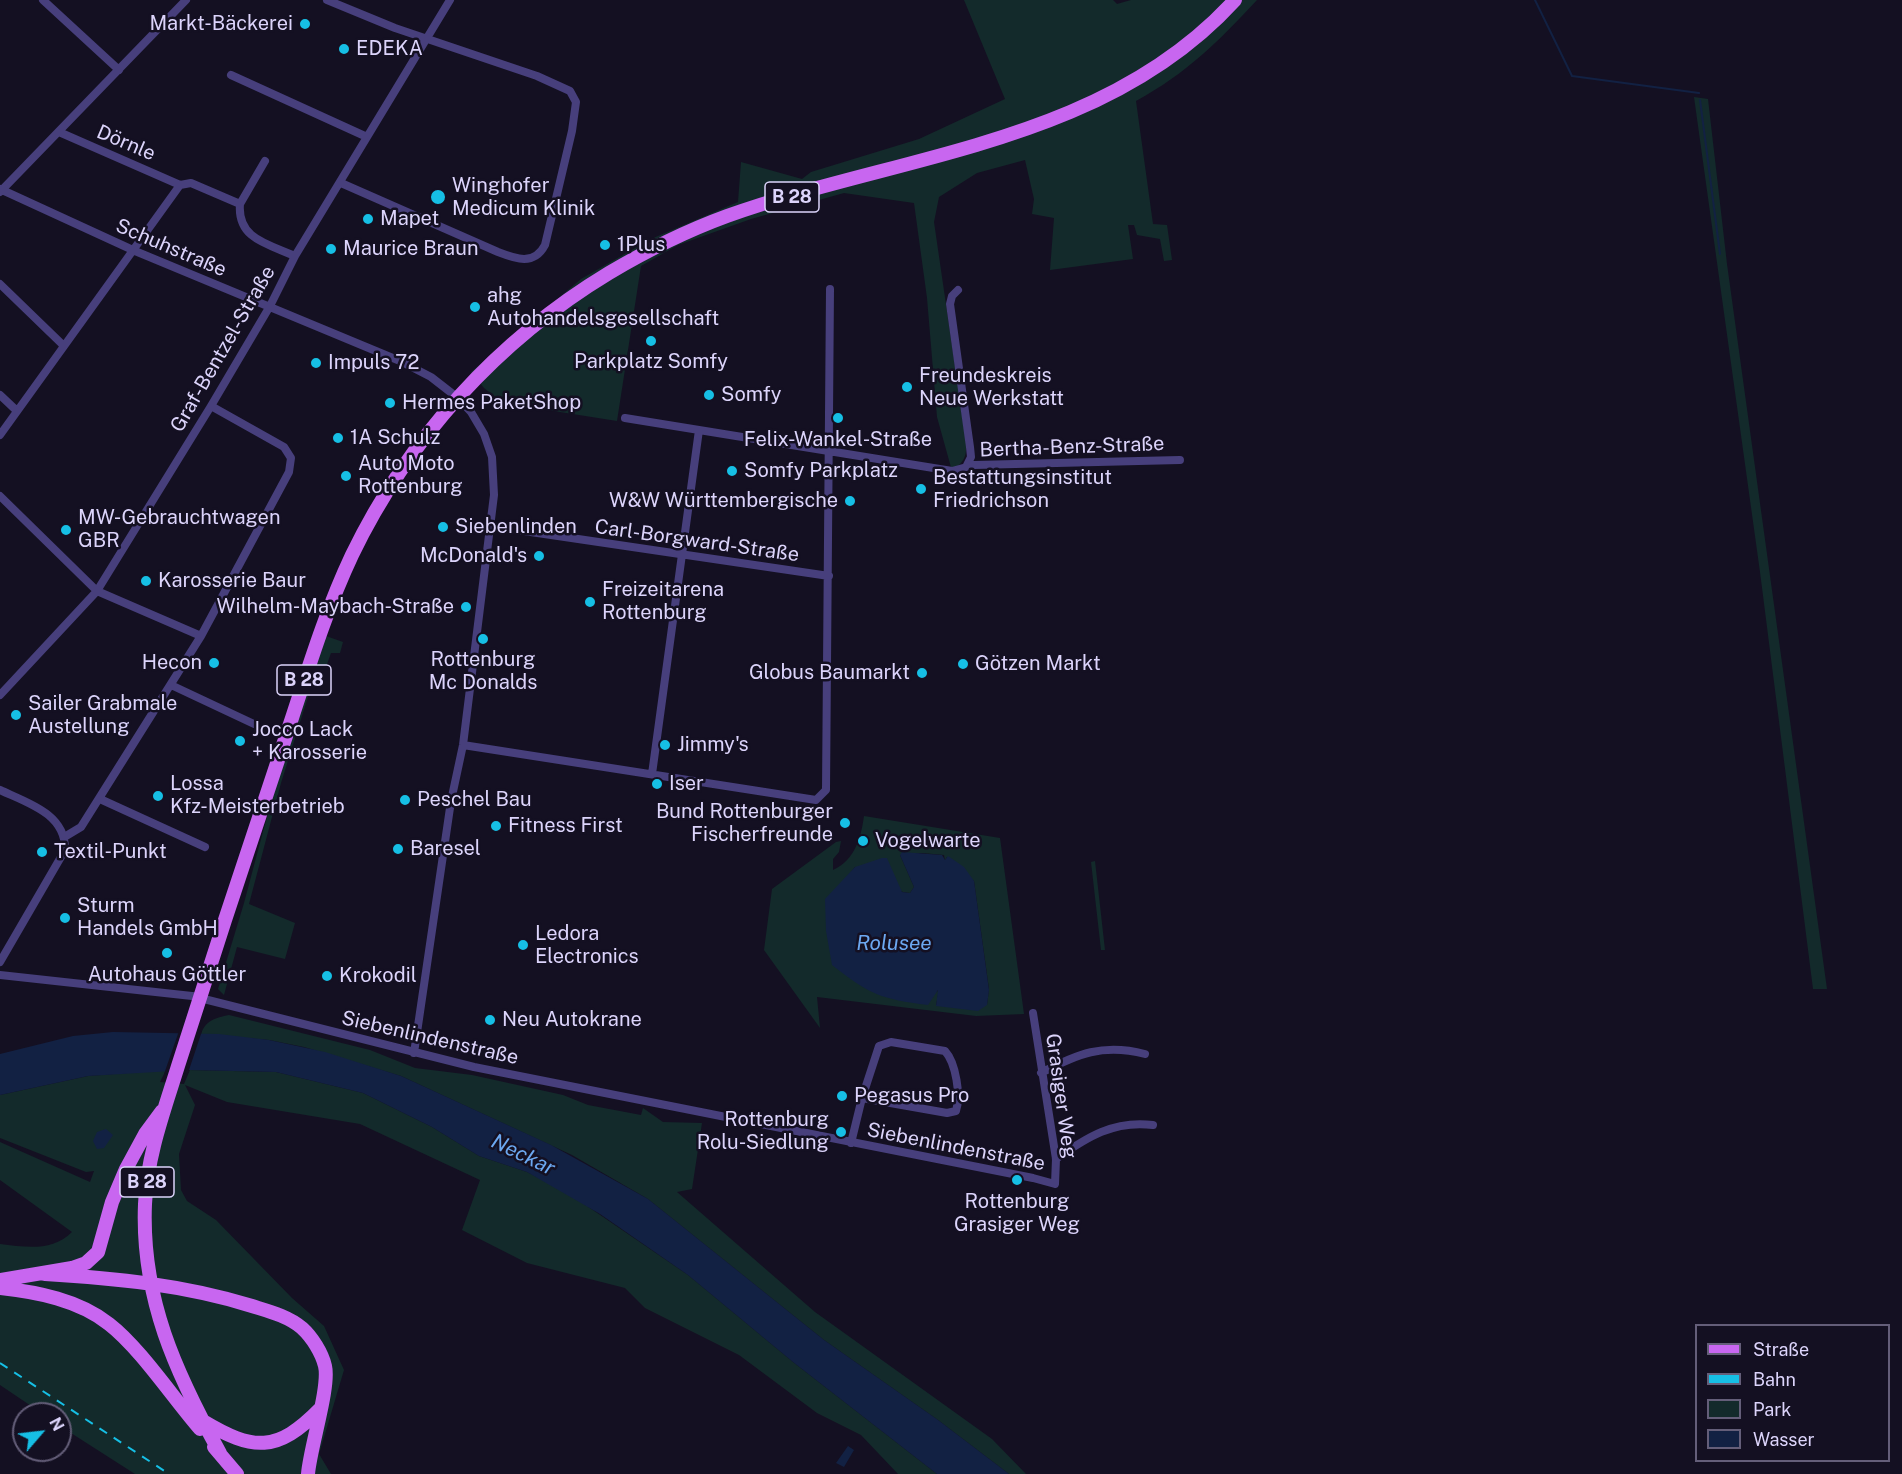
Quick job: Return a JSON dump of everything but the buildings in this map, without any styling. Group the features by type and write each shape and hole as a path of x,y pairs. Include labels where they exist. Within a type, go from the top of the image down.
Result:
{"main road":[{"name":"B 28","path":"237,1474 220,1454 202,1420 171,1355 154,1301 148,1260 145,1208 148,1168 200,998 334,596 383,498 417,449 458,398 537,323 581,290 658,246 740,212 983,143 1082,108 1136,80 1175,56 1202,34 1235,0"},
{"path":"0,1280 45,1274 86,1263 98,1252 112,1202 126,1169 167,1100"},
{"path":"45,1274 85,1276 220,1296 289,1319 302,1328 315,1343 326,1368 325,1389 308,1474"},
{"path":"0,1288 64,1300 109,1323 133,1347 220,1454"},
{"path":"202,1420 244,1442 263,1444 292,1433 320,1409"}],"street":[{"path":"43,0 119,70"},
{"path":"1,191 186,0"},
{"path":"327,0 427,39 537,76 570,91 576,102 564,169 541,252 529,259 512,257 341,183"},
{"name":"Graf-Bentzel-Straße","path":"0,695 97,591 211,406 270,306 295,256 450,0"},
{"path":"231,75 367,137"},
{"name":"Dörnle","path":"59,132 180,185 191,183 240,204"},
{"path":"265,161 240,204 238,219 246,232 295,256"},
{"path":"0,435 135,251 180,185"},
{"name":"Schuhstraße","path":"1,191 135,251 418,369 458,398"},
{"path":"0,284 64,346"},
{"path":"463,745 816,800 822,796 826,789 830,289"},
{"name":"Bertha-Benz-Straße","path":"958,290 952,296 950,304 971,457 965,468"},
{"path":"0,395 17,411"},
{"path":"414,1053 451,801 463,745 495,489 492,457 478,423 458,398"},
{"path":"66,836 81,827 171,686 201,636 289,472 291,458 284,447 211,406"},
{"path":"625,418 829,449"},
{"path":"652,774 699,430"},
{"name":"Bertha-Benz-Straße","path":"829,449 952,471 981,464 1180,460"},
{"path":"0,496 97,591 201,636"},
{"name":"Carl-Borgward-Straße","path":"490,526 829,576"},
{"path":"171,686 254,723"},
{"path":"0,790 43,810 61,827 66,836 65,850 0,962"},
{"path":"100,799 205,847"},
{"name":"Siebenlindenstraße","path":"0,975 200,998 414,1053 1055,1184"},
{"name":"Grasiger Weg","path":"1033,1013 1056,1159 1055,1184"},
{"name":"Siebenlindenstraße","path":"851,1143 862,1098 879,1046 891,1042 945,1052 951,1058 959,1102 956,1111 947,1113 862,1098"},
{"path":"1041,1073 1081,1053 1119,1050 1145,1054"},
{"path":"1056,1159 1104,1129 1134,1123 1153,1125"}],"green space":[{"path":"964,0 1113,0 1117,4 1131,0 1257,0 1201,56 1171,79 1136,101 1153,224 1167,225 1172,260 1164,261 1160,239 1137,235 1134,225 1128,225 1133,259 1050,270 1054,218 1032,214 1034,199 1025,160 977,173 939,197 934,222 966,442 964,459 952,471 937,417 927,298 914,203 844,193 751,219 678,245 641,266 617,421 503,403 484,388 471,372 581,279 651,239 738,202 741,162 802,179 811,172 919,139 1005,99"},
{"path":"1694,97 1708,99 1727,264 1827,989 1813,989 1760,572"},
{"path":"326,636 343,642 340,653 331,653 321,681 312,684 281,783 249,904 295,923 285,959 237,947 224,995 218,989 244,903 285,749"},
{"path":"864,816 1000,838 1024,1014 976,1016 817,997 820,1028 764,950 772,889 836,842 841,841 839,852 833,859 833,870 841,866 856,848","holes":["922,853 944,855 945,860 947,857 974,881 989,989 987,1005 936,1005 939,990 934,994 833,965 842,883 855,867 903,892 910,893 914,887 900,855"]},
{"path":"1095,861 1105,950 1101,950 1091,862"},
{"path":"229,1015 370,1050 415,1068 472,1075 563,1095 588,1105 641,1115 643,1108 663,1122 702,1123 692,1189 677,1192 815,1312 992,1439 1026,1474 1009,1474 938,1420 824,1340 648,1199 572,1155 401,1076 304,1047 269,1040 201,1034 212,1020"},
{"path":"166,1070 160,1082 184,1084 190,1070 276,1072 363,1093 432,1127 479,1156 527,1172 568,1193 688,1275 793,1362 937,1474 898,1474 861,1435 817,1413 739,1355 645,1308 625,1288 527,1263 462,1230 480,1180 360,1124 227,1102 185,1085 195,1105 179,1154 181,1190 187,1201 216,1220 292,1298 324,1326 344,1370 319,1454 331,1474 135,1474 72,1434 72,1402 25,1402 0,1385 0,1244 38,1247 56,1243 72,1232 0,1180 0,1142 90,1182 94,1171 86,1172 0,1138 0,1095 88,1076"}],"water":[{"name":"Rolusee","path":"902,852 942,855 945,860 948,856 964,867 974,881 989,990 987,1005 978,1011 936,1006 938,990 928,1005 887,998 856,983 832,965 826,931 825,899 855,867 882,858 887,858 902,892 910,893 914,887 900,855"},
{"name":"Neckar","path":"113,1032 219,1034 269,1040 325,1052 401,1076 551,1145 648,1199 824,1340 938,1420 1009,1474 937,1474 793,1362 688,1275 600,1214 527,1172 479,1156 432,1127 363,1093 276,1072 190,1070 88,1076 0,1095 0,1054 73,1036"},
{"path":"106,1129 113,1135 104,1148 97,1149 93,1141 97,1132"},
{"path":"848,1446 854,1450 844,1467 836,1463"}],"pier":[{"path":"179,1031 202,1031 188,1073 164,1074"}],"waterway":[{"path":"1535,0 1572,76 1699,93"},
{"path":"1700,100 1720,254"}],"railway":[{"path":"0,1363 169,1474"}],"place":[{"name":"Markt-Bäckerei","path":"305,24"},
{"name":"EDEKA","path":"344,49"},
{"name":"Winghofer Medicum Klinik","path":"438,197"},
{"name":"Mapet","path":"368,219"},
{"name":"1Plus","path":"605,245"},
{"name":"Maurice Braun","path":"331,249"},
{"name":"ahg Autohandelsgesellschaft","path":"475,307"},
{"name":"Parkplatz Somfy","path":"651,341"},
{"name":"Impuls 72","path":"316,363"},
{"name":"Freundeskreis Neue Werkstatt","path":"907,387"},
{"name":"Somfy","path":"709,395"},
{"name":"Hermes PaketShop","path":"390,403"},
{"name":"Felix-Wankel-Straße","path":"838,418"},
{"name":"1A Schulz","path":"338,438"},
{"name":"Somfy Parkplatz","path":"732,471"},
{"name":"Auto Moto Rottenburg","path":"346,476"},
{"name":"Bestattungsinstitut Friedrichson","path":"921,489"},
{"name":"W&W Württembergische","path":"850,501"},
{"name":"Siebenlinden","path":"443,527"},
{"name":"MW-Gebrauchtwagen GBR","path":"66,530"},
{"name":"McDonald's","path":"539,556"},
{"name":"Karosserie Baur","path":"146,581"},
{"name":"Freizeitarena Rottenburg","path":"590,602"},
{"name":"Wilhelm-Maybach-Straße","path":"466,607"},
{"name":"Rottenburg Mc Donalds","path":"483,639"},
{"name":"Hecon","path":"214,663"},
{"name":"Götzen Markt","path":"963,664"},
{"name":"Globus Baumarkt","path":"922,673"},
{"name":"Sailer Grabmale Austellung","path":"16,715"},
{"name":"Jocco Lack + Karosserie","path":"240,741"},
{"name":"Jimmy's","path":"665,745"},
{"name":"Iser","path":"657,784"},
{"name":"Lossa Kfz-Meisterbetrieb","path":"158,796"},
{"name":"Peschel Bau","path":"405,800"},
{"name":"Bund Rottenburger Fischerfreunde","path":"845,823"},
{"name":"Fitness First","path":"496,826"},
{"name":"Vogelwarte","path":"863,841"},
{"name":"Baresel","path":"398,849"},
{"name":"Textil-Punkt","path":"42,852"},
{"name":"Sturm Handels GmbH","path":"65,918"},
{"name":"Ledora Electronics","path":"523,945"},
{"name":"Autohaus Göttler","path":"167,953"},
{"name":"Krokodil","path":"327,976"},
{"name":"Neu Autokrane","path":"490,1020"},
{"name":"Pegasus Pro","path":"842,1096"},
{"name":"Rottenburg Rolu-Siedlung","path":"841,1132"},
{"name":"Rottenburg Grasiger Weg","path":"1017,1180"}]}
